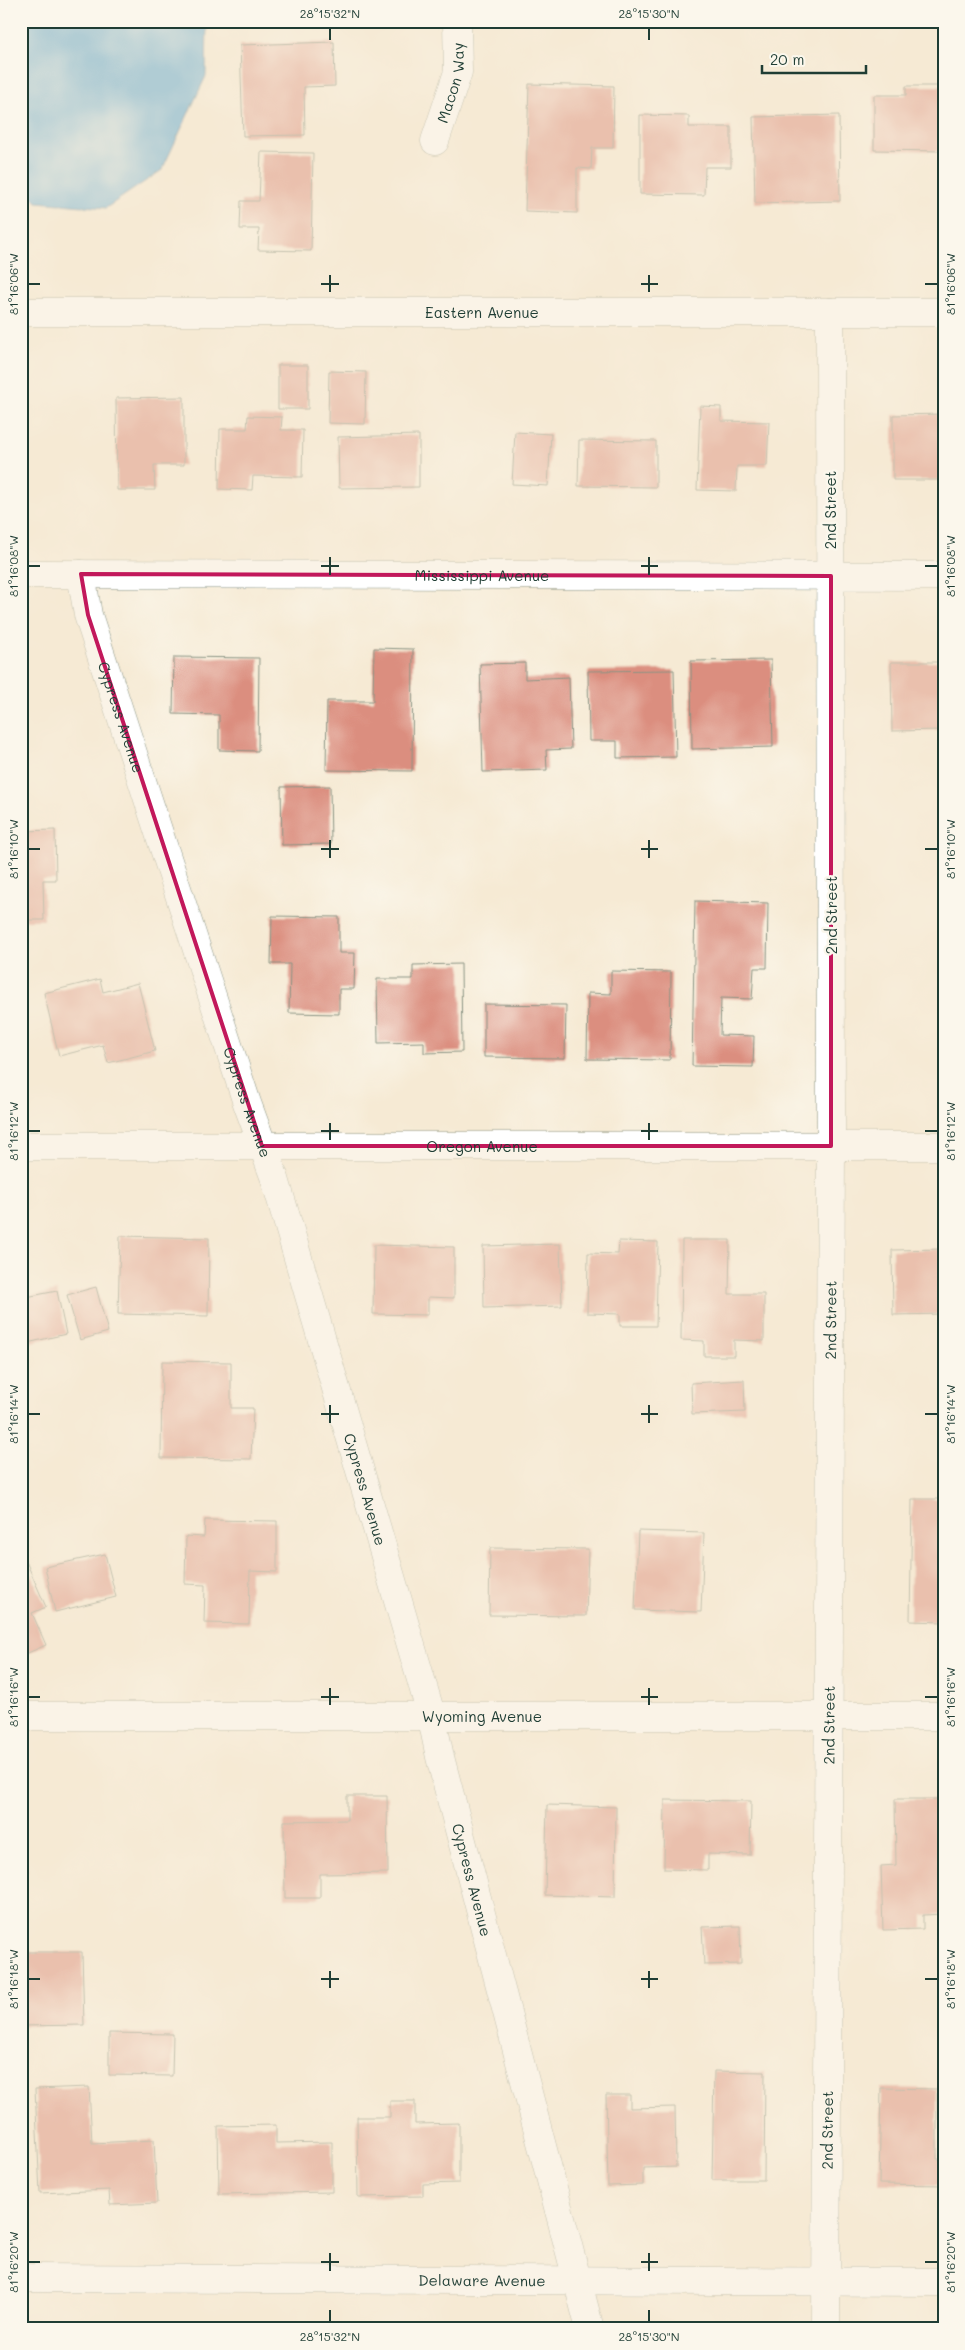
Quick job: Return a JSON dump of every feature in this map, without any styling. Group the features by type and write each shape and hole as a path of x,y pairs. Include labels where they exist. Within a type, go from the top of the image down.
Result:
{"street":[{"name":"Macon Way","path":"435,141 458,72 457,21"},
{"name":"Eastern Avenue","path":"21,312 944,312"},
{"name":"2nd Street","path":"826,2329 831,1146 830,312"},
{"name":"Mississippi Avenue","path":"21,574 944,576"},
{"name":"Cypress Avenue","path":"81,574 88,615 262,1146 275,1179 431,1714 440,1757 590,2329"},
{"name":"Oregon Avenue","path":"21,1146 944,1146"},
{"name":"Wyoming Avenue","path":"21,1716 431,1714 944,1716"},
{"name":"Delaware Avenue","path":"21,2278 944,2282"}],"highlighted area":[{"path":"81,574 831,576 831,1146 262,1146 88,615"}],"water":[{"path":"21,21 207,21 206,76 162,170 106,208 37,202 21,186"}],"building":[{"path":"334,42 335,86 304,87 305,135 243,136 240,45"},
{"path":"529,84 614,86 613,148 592,148 591,169 577,168 577,213 525,211"},
{"path":"906,86 944,86 944,151 874,150 874,95 906,95"},
{"path":"640,115 689,116 689,127 731,127 731,167 705,167 704,195 640,194"},
{"path":"839,115 840,201 755,203 753,117"},
{"path":"261,152 313,153 311,251 258,250 259,229 240,229 241,201 259,201"},
{"path":"278,365 308,365 308,409 278,409"},
{"path":"329,371 366,372 365,424 328,423"},
{"path":"184,397 184,465 154,465 155,490 117,490 116,398"},
{"path":"700,406 721,407 721,421 769,422 767,466 737,466 736,491 697,490"},
{"path":"944,414 944,480 893,480 893,415"},
{"path":"248,416 282,417 281,430 303,430 302,477 253,476 252,490 219,489 220,429 247,429"},
{"path":"515,432 551,434 548,486 512,484"},
{"path":"419,435 419,487 339,488 338,437"},
{"path":"579,440 656,441 656,487 578,486"},
{"path":"374,648 413,649 412,771 326,770 327,701 373,701"},
{"path":"174,657 259,658 258,751 219,750 219,715 173,714"},
{"path":"771,660 773,747 692,749 691,661"},
{"path":"891,662 944,662 944,730 892,731"},
{"path":"525,663 525,679 569,677 571,749 546,750 547,770 483,772 480,664"},
{"path":"674,670 676,757 617,758 617,741 589,741 588,671"},
{"path":"330,786 331,844 282,845 281,787"},
{"path":"55,830 56,880 43,880 44,920 21,920 21,831"},
{"path":"695,901 768,903 767,968 754,968 752,999 721,998 720,1035 754,1036 753,1067 692,1066"},
{"path":"272,916 339,917 339,953 355,953 354,989 339,989 339,1014 289,1013 290,964 271,964"},
{"path":"461,964 462,1052 424,1053 424,1042 378,1043 377,979 413,979 413,965"},
{"path":"611,971 671,972 670,1060 587,1059 588,993 611,994"},
{"path":"100,979 103,992 138,983 155,1051 108,1063 103,1045 59,1056 44,993"},
{"path":"484,1004 566,1005 565,1058 484,1057"},
{"path":"120,1236 209,1238 208,1316 118,1314"},
{"path":"682,1240 730,1240 729,1294 764,1294 764,1341 734,1340 734,1356 704,1356 704,1341 681,1340"},
{"path":"619,1241 658,1242 656,1326 620,1326 620,1314 587,1313 588,1253 618,1254"},
{"path":"560,1244 562,1306 484,1308 483,1246"},
{"path":"374,1245 454,1247 454,1298 428,1297 428,1315 373,1314"},
{"path":"944,1249 944,1314 893,1315 892,1250"},
{"path":"96,1287 108,1332 80,1340 67,1295"},
{"path":"57,1291 66,1334 27,1343 21,1314 21,1298"},
{"path":"162,1361 231,1362 231,1408 253,1408 251,1459 161,1458"},
{"path":"744,1380 745,1412 692,1414 691,1383"},
{"path":"912,1499 944,1499 944,1622 910,1621"},
{"path":"205,1520 277,1521 277,1572 250,1571 249,1624 204,1623 205,1585 185,1584 186,1536 204,1537"},
{"path":"638,1531 704,1533 701,1612 635,1610"},
{"path":"490,1548 588,1549 586,1616 489,1615"},
{"path":"21,1550 46,1607 32,1613 46,1645 21,1656"},
{"path":"105,1554 116,1597 55,1612 45,1567"},
{"path":"347,1796 387,1796 388,1873 320,1874 320,1898 285,1898 284,1821 347,1820"},
{"path":"895,1799 939,1799 939,1815 944,1815 944,1914 923,1915 923,1929 883,1930 881,1866 896,1865"},
{"path":"665,1800 751,1801 750,1855 708,1854 708,1870 664,1869"},
{"path":"547,1805 616,1807 615,1897 545,1895"},
{"path":"21,1845 28,1872 21,1874"},
{"path":"740,1926 741,1964 704,1965 702,1927"},
{"path":"21,1952 82,1952 84,2025 21,2026"},
{"path":"109,2033 173,2034 172,2076 109,2075"},
{"path":"714,2071 765,2072 764,2180 712,2180"},
{"path":"89,2087 92,2143 154,2140 157,2203 110,2205 109,2190 40,2193 35,2089"},
{"path":"881,2088 937,2089 937,2159 944,2159 944,2185 879,2184"},
{"path":"606,2095 630,2095 630,2108 675,2107 676,2167 643,2168 643,2185 608,2186"},
{"path":"390,2101 415,2101 415,2124 459,2123 459,2183 423,2184 423,2196 358,2197 357,2117 390,2117"},
{"path":"276,2125 276,2143 332,2142 332,2192 219,2194 218,2126"}]}
